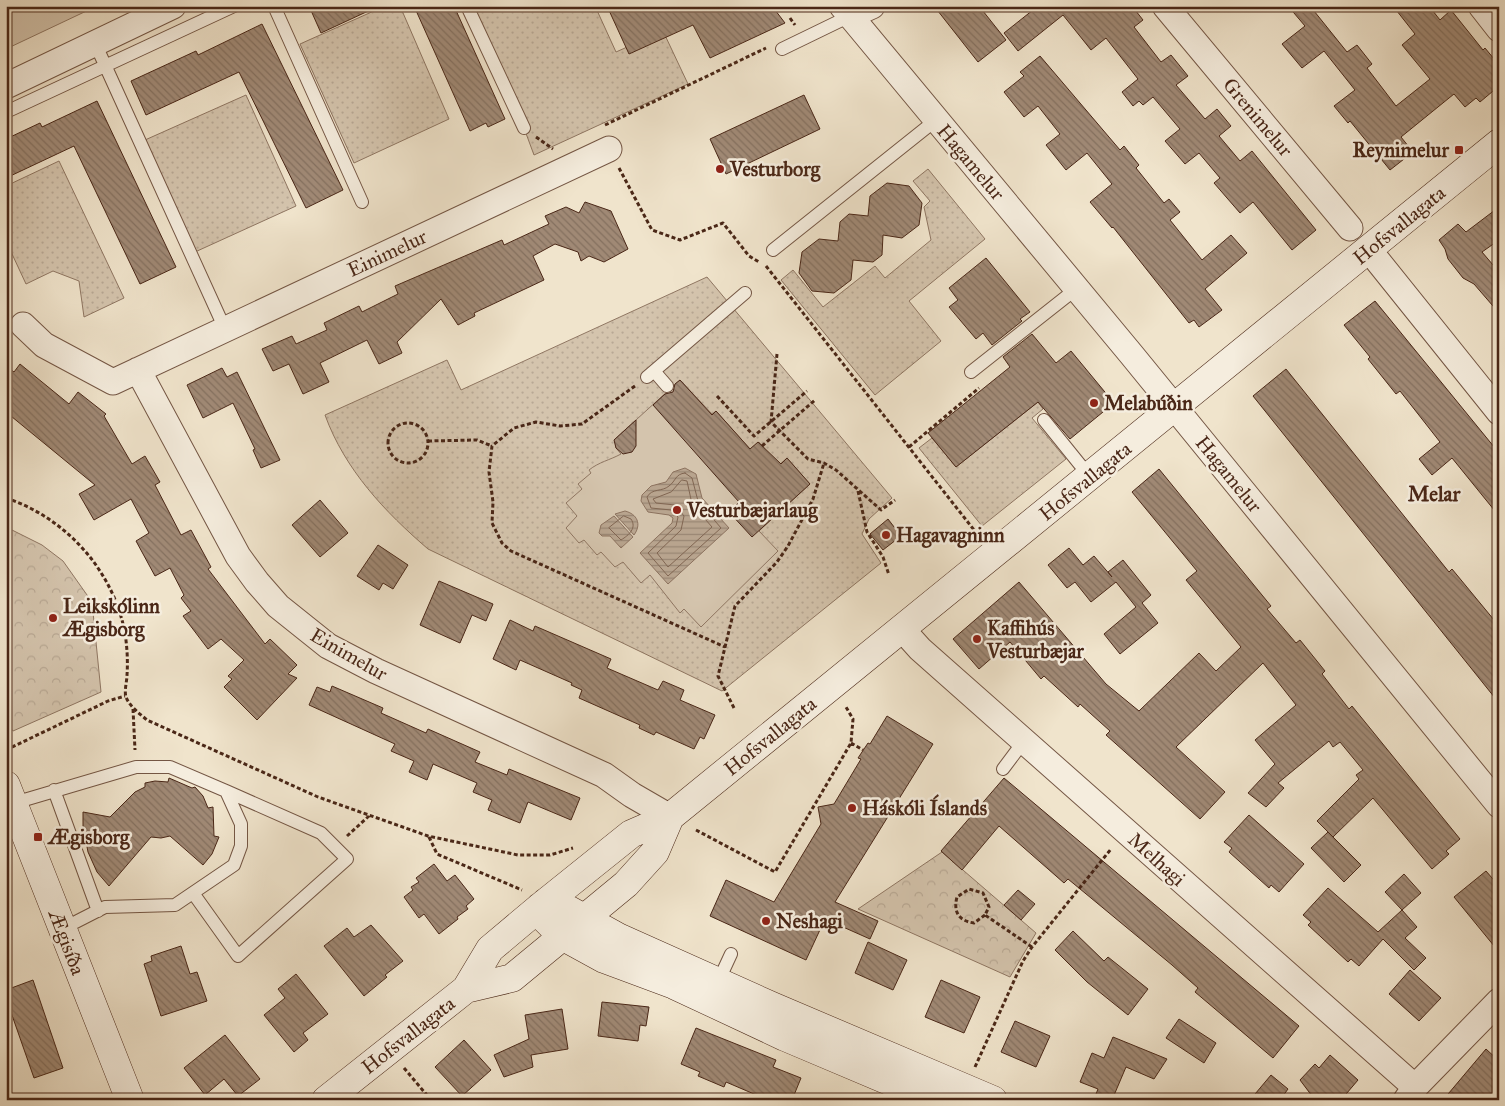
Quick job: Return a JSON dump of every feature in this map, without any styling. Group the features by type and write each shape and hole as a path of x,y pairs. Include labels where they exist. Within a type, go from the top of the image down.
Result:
{"street":[{"path":"6,86 173,6"},
{"name":"Grenimelur","path":"1166,6 1350,228"},
{"path":"1481,6 1499,29"},
{"name":"Hagamelur","path":"855,9 936,120 1175,408 1499,805"},
{"name":"Einimelur","path":"23,325 44,345 113,382 225,329 603,139"},
{"name":"Hofsvallagata","path":"326,1100 466,989 490,949 539,901 631,834 670,817 1499,143"},
{"path":"1369,250 1499,412"},
{"name":"Einimelur","path":"138,370 238,556 257,582 302,627 351,660 604,775 670,817"},
{"name":"Melhagi","path":"902,629 920,649 1125,831 1411,1094"},
{"name":"Ægisíða","path":"10,794 62,929 131,1094"},
{"name":"Hofsvallagata","path":"466,989 512,978 626,884 655,852 670,817"},
{"path":"934,1100 786,1037 674,985 604,959 562,936 544,917 539,901 562,906 618,937 993,1100"},
{"path":"1411,1094 1499,1001"}],"lane":[{"path":"6,112 234,6"},
{"path":"274,6 362,202"},
{"path":"467,6 524,128"},
{"path":"778,46 855,9"},
{"path":"96,43 225,329"},
{"path":"773,250 936,120"},
{"path":"971,372 1076,289"},
{"path":"666,386 651,374 745,293"},
{"path":"1044,420 1090,477"},
{"path":"1003,769 1024,741"},
{"path":"10,794 54,790 136,767 170,767 322,833 347,859 238,956 193,892"},
{"path":"54,790 98,911"},
{"path":"62,929 105,908 175,905 234,865 242,836 241,824 226,791"},
{"path":"718,982 731,954"}],"path":[{"path":"603,139 778,46"},
{"path":"652,230 680,240 722,223 749,256 765,265 978,534"},
{"path":"771,422 777,354"},
{"path":"651,374 582,424 560,426 536,422 514,428 492,446 489,472 493,502 492,523 502,543 511,550 725,647"},
{"path":"717,396 754,436 807,391"},
{"path":"762,446 815,400"},
{"path":"406,422 421,427 428,440 424,456 410,464 402,463 395,459 387,445 392,430 406,422"},
{"path":"771,422 808,459 824,463 836,470 881,510 895,500"},
{"path":"428,440 478,440 492,446"},
{"path":"909,447 915,442"},
{"path":"734,708 718,676 735,606 777,562 788,546 813,499 824,463"},
{"path":"858,490 867,532 883,558 890,575"},
{"path":"6,498 38,512 58,524 74,539 102,573 112,592 125,632 127,653 125,696 133,708 156,724 318,797 428,836 518,855 550,855 575,848"},
{"path":"6,750 108,701 125,696"},
{"path":"696,830 775,872 852,743 853,719 846,707"},
{"path":"133,708 136,767"},
{"path":"852,743 863,750"},
{"path":"335,847 369,816"},
{"path":"972,1073 1023,961 1032,947 1125,831"},
{"path":"428,836 437,854 539,901"},
{"path":"969,889 983,893 988,899 989,907 985,916 974,923 960,918 956,912 957,897 969,889"},
{"path":"985,916 1032,947"},
{"path":"389,1050 431,1100"}],"green space":[{"path":"6,6 97,6 6,49"},
{"path":"385,6 400,6 449,119 354,163 300,44"},
{"path":"479,6 595,6 616,52 663,31 688,84 534,155 524,128 473,20"},
{"path":"246,95 296,206 195,252 145,140"},
{"path":"59,161 124,298 84,317 79,281 53,271 26,284 6,241 6,186"},
{"path":"928,169 985,239 909,301 941,341 875,395 781,280 793,270 823,307 875,266 885,278 931,240 924,207 930,201 913,181"},
{"path":"707,277 892,498 869,519 862,534 881,563 722,691 428,549 368,489 343,454 325,415 447,360 461,390"},
{"name":"Vesturbæjarlaug","path":"680,380 712,414 716,411 750,449 759,442 765,449 758,456 772,471 787,458 810,484 759,531 778,551 701,627 684,609 680,613 650,575 641,583 623,562 615,567 601,552 597,555 584,540 579,543 566,528 577,516 566,503 582,489 578,484 591,473 589,470 593,467 621,454 616,448 615,439"},
{"path":"1038,402 1043,409 1032,418 1066,459 982,526 919,448 932,438 956,467"},
{"name":"Leikskólinn Ægisborg","path":"6,527 42,545 63,561 92,602 101,692 13,731 6,722"},
{"path":"942,852 1036,933 1010,977 858,909"}],"water":[{"path":"685,468 696,474 702,498 729,528 668,584 640,553 672,523 673,518 669,515 648,512 641,501 642,495 651,486 666,482 673,472"},
{"path":"625,511 633,514 637,520 638,527 634,535 615,514"},
{"path":"614,516 633,537 621,548 610,536 602,536 599,533 601,525"}],"building":[{"path":"309,6 379,6 321,33"},
{"path":"414,6 454,6 505,119 488,127 486,123 470,131"},
{"path":"607,6 772,6 785,23 710,58 693,25 629,54"},
{"path":"934,6 979,6 1006,40 978,62"},
{"path":"1038,6 1132,6 1143,20 1134,27 1161,62 1171,55 1188,76 1176,85 1205,119 1217,109 1231,126 1219,136 1240,161 1252,151 1316,230 1292,250 1253,202 1240,213 1214,183 1220,178 1199,153 1185,164 1165,141 1180,129 1153,97 1143,105 1139,101 1133,106 1122,92 1138,79 1106,38 1091,50 1063,15 1018,51 1004,33"},
{"path":"1288,6 1310,6 1347,52 1357,45 1372,64 1367,68 1396,106 1430,79 1402,45 1415,34 1393,6 1429,6 1440,20 1451,10 1483,50 1485,48 1499,65 1499,86 1480,102 1476,98 1465,107 1454,94 1401,137 1413,152 1390,170 1350,121 1348,123 1334,106 1355,90 1324,51 1302,68 1282,44 1305,26"},
{"path":"262,24 343,190 306,208 239,72 146,115 131,81 196,51 198,55"},
{"path":"1040,56 1120,150 1124,146 1139,165 1136,168 1164,203 1169,199 1180,212 1170,220 1202,260 1231,235 1247,253 1205,289 1222,310 1199,327 1194,320 1189,323 1113,227 1090,202 1112,184 1087,153 1066,170 1046,145 1060,134 1038,106 1024,117 1004,92 1024,76 1020,72"},
{"path":"804,95 820,129 726,174 710,139"},
{"path":"97,101 176,267 140,284 74,146 6,178 6,139 40,123 42,127"},
{"path":"887,183 909,186 922,203 919,225 902,238 883,235 882,255 873,262 853,260 851,280 834,293 812,291 799,273 802,252 819,239 838,241 840,222 849,214 868,216 870,196"},
{"path":"585,202 611,211 628,249 604,262 589,256 581,261 578,252 555,244 533,256 544,280 474,313 475,316 458,325 441,299 397,342 402,353 379,364 367,340 320,363 329,382 303,394 289,364 273,371 262,349 292,336 296,344 327,330 324,323 359,306 362,312 398,294 395,286 502,240 504,245 549,224 545,216 566,207 579,213"},
{"path":"1499,207 1499,240 1482,252 1499,272 1499,313 1474,284 1463,278 1448,259 1445,249 1439,240 1458,224 1466,232"},
{"path":"986,258 1030,312 1020,319 1022,321 992,345 983,333 976,339 949,307 958,300 949,288"},
{"path":"1375,301 1499,453 1499,516 1452,458 1432,475 1419,459 1440,442 1400,391 1396,394 1368,359 1370,357 1344,325"},
{"path":"1032,334 1056,363 1071,351 1114,403 1070,439 1038,402 956,467 928,433 1010,367 1003,357"},
{"path":"20,364 69,404 78,392 106,414 104,416 132,464 145,456 160,482 155,485 181,535 191,530 211,567 208,569 265,644 270,639 297,665 288,674 297,678 257,720 224,687 232,679 228,676 244,660 221,639 208,649 183,616 191,611 181,598 184,595 170,568 155,576 136,541 149,533 131,499 94,520 79,494 95,485 6,412 6,366 14,372"},
{"path":"222,368 227,377 237,372 280,460 261,468 253,450 255,449 233,403 203,418 187,385"},
{"path":"1286,369 1449,572 1452,569 1499,626 1499,703 1253,396"},
{"name":"Vesturbæjarlaug","path":"680,380 712,415 716,411 750,449 758,442 781,464 787,458 810,484 752,537 729,512 739,502 653,405 665,394 673,392 675,384"},
{"path":"636,420 636,446 632,452 623,454 616,448 614,440"},
{"path":"1159,469 1271,606 1267,609 1296,643 1300,640 1325,671 1322,674 1349,709 1352,706 1460,839 1446,851 1449,854 1432,869 1373,798 1333,837 1317,821 1359,779 1356,775 1363,770 1340,742 1333,747 1329,741 1278,783 1284,788 1266,807 1248,793 1275,764 1255,740 1296,705 1263,663 1176,747 1225,792 1200,819 1106,735 1110,731 1080,704 1078,707 1044,676 1041,679 1010,642 979,669 953,639 1019,582 1106,684 1139,711 1199,653 1216,671 1241,647 1186,580 1197,571 1132,492"},
{"path":"320,500 348,533 320,557 292,525"},
{"path":"888,519 901,536 883,550 870,534"},
{"path":"378,545 408,565 393,589 383,583 379,590 357,576"},
{"path":"1069,548 1083,565 1094,556 1112,577 1108,572 1123,560 1151,595 1142,603 1158,623 1120,654 1104,634 1136,607 1116,582 1091,602 1075,582 1067,588 1048,565"},
{"path":"439,581 493,604 486,621 472,615 460,643 420,625"},
{"path":"510,620 533,631 535,626 611,659 607,668 658,690 663,681 684,690 680,700 715,715 704,739 700,737 694,749 656,732 654,735 639,728 640,725 579,698 582,690 571,685 572,683 520,660 516,670 493,659"},
{"path":"332,686 383,708 381,713 426,733 428,729 480,752 475,762 507,775 509,769 580,798 571,820 528,802 520,823 488,810 492,800 473,792 477,783 433,764 427,780 409,772 414,761 391,751 395,744 309,705 317,687 330,692"},
{"path":"887,716 933,744 835,902 878,921 870,939 825,919 806,960 710,916 726,880 774,902 821,824 818,807 834,804 861,759 858,758 868,743 870,744"},
{"path":"169,778 192,788 195,787 203,796 208,808 213,807 214,836 219,837 212,854 203,865 170,836 161,838 151,837 109,886 97,872 88,852 83,826 83,812 110,817 135,792 145,787 145,783 155,781 168,782"},
{"path":"1004,778 1299,1026 1273,1058 1195,992 1198,988 1172,965 1068,879 1064,883 999,826 962,870 941,851"},
{"path":"1249,815 1304,864 1279,892 1271,885 1269,888 1229,852 1232,848 1224,842"},
{"path":"1328,832 1361,865 1344,882 1311,848"},
{"path":"434,864 447,881 455,875 474,899 466,906 468,909 457,917 458,919 439,934 424,914 419,918 404,897 413,890 411,887 419,882 416,878"},
{"path":"1486,871 1499,886 1499,952 1454,897"},
{"path":"1404,874 1421,893 1402,910 1385,892"},
{"path":"1328,888 1378,932 1402,910 1417,927 1405,938 1426,958 1414,970 1383,939 1359,966 1351,959 1348,962 1308,925 1311,922 1303,915"},
{"path":"1018,890 1035,904 1021,920 1004,905"},
{"path":"371,925 403,961 385,975 387,977 364,996 324,946 347,928 354,937"},
{"path":"1073,931 1104,961 1108,957 1148,989 1128,1015 1087,982 1055,950"},
{"path":"868,942 907,960 893,990 855,973"},
{"path":"181,946 190,974 197,972 207,1001 161,1016 144,964 152,961 151,956"},
{"path":"1410,970 1441,998 1419,1021 1389,994"},
{"path":"296,974 328,1014 303,1033 308,1040 294,1052 264,1015 285,998 278,989"},
{"path":"33,980 63,1068 34,1078 6,998 6,990"},
{"path":"941,980 980,997 964,1033 925,1017"},
{"path":"602,1002 649,1007 646,1026 640,1025 638,1041 598,1036"},
{"path":"562,1009 568,1049 531,1055 533,1067 504,1077 494,1055 529,1039 525,1015"},
{"path":"1179,1019 1216,1043 1204,1063 1166,1038"},
{"path":"1015,1021 1050,1036 1036,1067 1001,1052"},
{"path":"696,1028 776,1060 773,1067 801,1078 792,1100 768,1100 726,1082 724,1087 698,1076 700,1072 681,1064"},
{"path":"225,1035 260,1079 238,1096 224,1079 205,1095 184,1068"},
{"path":"1113,1037 1167,1059 1154,1079 1126,1067 1112,1100 1096,1094 1098,1089 1080,1082 1092,1053 1104,1058"},
{"path":"464,1040 491,1070 462,1096 435,1067"},
{"path":"1486,1049 1499,1061 1499,1100 1443,1100"},
{"path":"1330,1055 1358,1080 1341,1100 1315,1100 1300,1080 1315,1064 1319,1068"},
{"path":"1271,1075 1288,1089 1280,1100 1250,1100"}],"place":[{"name":"Reynimelur","path":"1459,150"},
{"name":"Vesturborg","path":"720,169"},
{"name":"Melabúðin","path":"1094,403"},
{"name":"Vesturbæjarlaug","path":"677,510"},
{"name":"Hagavagninn","path":"886,535"},
{"name":"Leikskólinn Ægisborg","path":"53,618"},
{"name":"Kaffihús Vesturbæjar","path":"977,639"},
{"name":"Háskóli Íslands","path":"852,808"},
{"name":"Ægisborg","path":"38,837"},
{"name":"Neshagi","path":"766,921"}],"district":[{"name":"Melar","path":"1434,494"}]}
